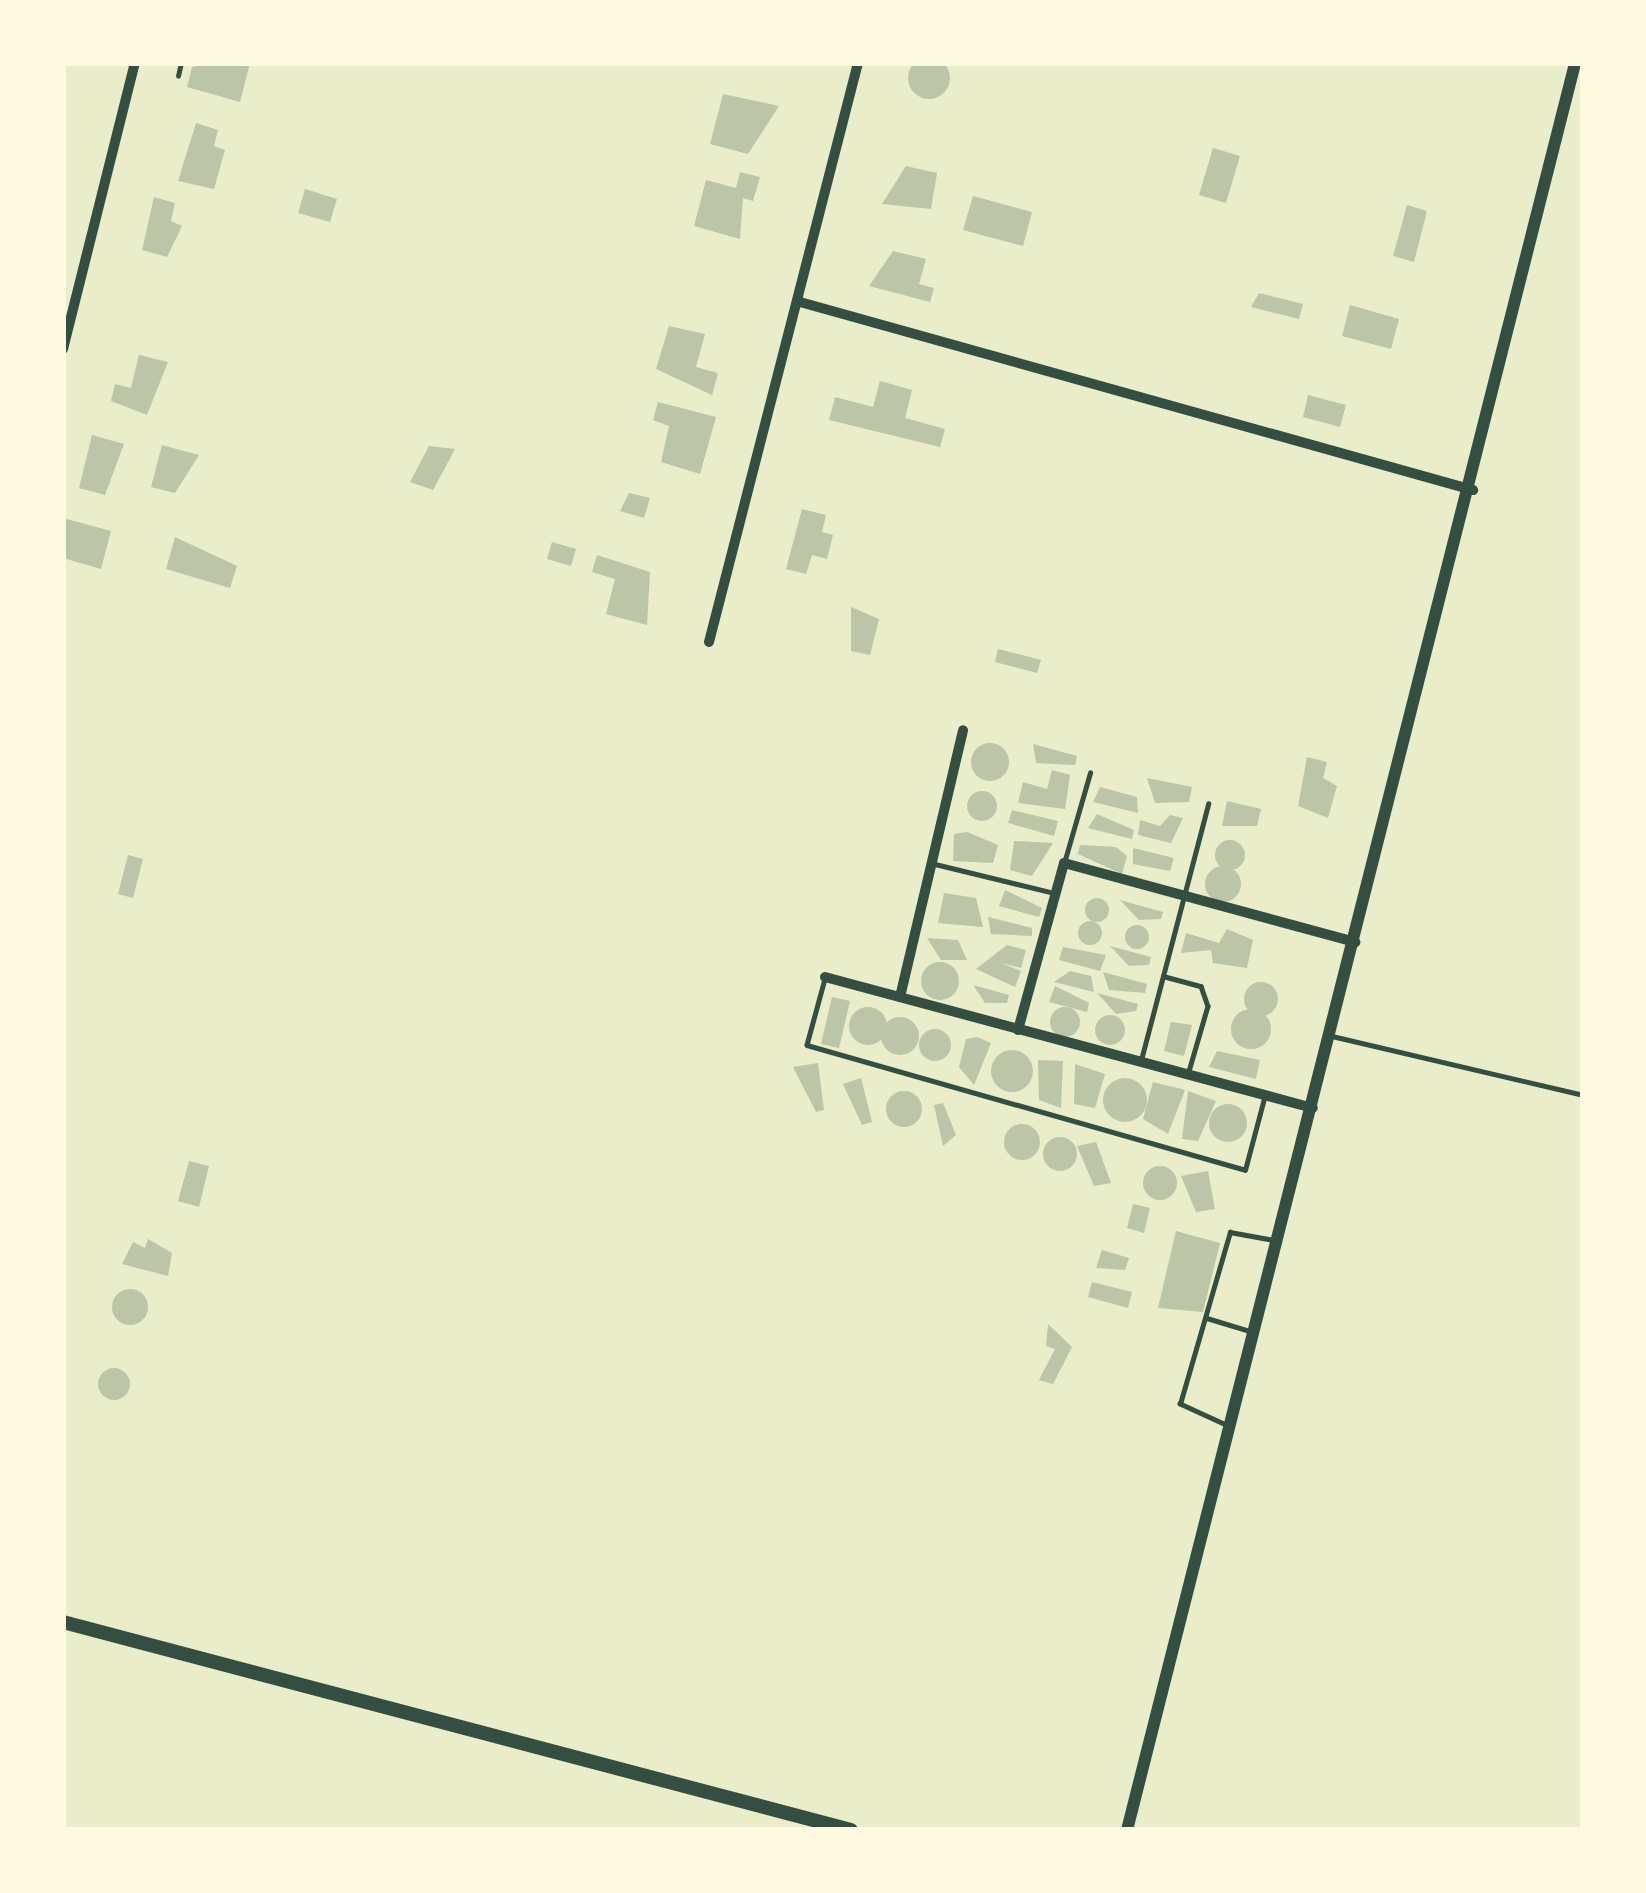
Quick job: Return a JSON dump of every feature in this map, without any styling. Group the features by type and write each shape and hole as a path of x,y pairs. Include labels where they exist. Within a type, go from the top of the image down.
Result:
{"main road":[{"path":"63,1622 851,1830"}],"street":[{"path":"63,349 135,63"},
{"path":"709,642 858,63"},
{"path":"1126,1830 1473,490 1575,63"},
{"path":"800,302 1473,490"},
{"path":"899,997 963,730"},
{"path":"1018,1030 1064,863 1355,942"},
{"path":"825,977 1313,1108"}],"lane":[{"path":"178,76 181,63"},
{"path":"1064,863 1090,773"},
{"path":"1140,1062 1208,804"},
{"path":"931,863 1056,894"},
{"path":"1163,976 1201,986 1208,1006 1188,1075"},
{"path":"825,977 807,1045 1245,1170 1265,1095"},
{"path":"1331,1036 1583,1095"},
{"path":"1232,1428 1180,1404 1230,1232 1280,1241"},
{"path":"1207,1318 1256,1333"}],"building":[{"path":"929,57 944,63 950,78 944,93 929,99 914,93 908,78 914,63"},
{"path":"250,63 240,102 187,87 192,67"},
{"path":"723,94 779,106 748,154 710,144"},
{"path":"196,123 218,130 214,146 225,150 214,189 178,181"},
{"path":"1213,148 1240,156 1226,203 1199,195"},
{"path":"906,166 937,173 931,209 882,204"},
{"path":"740,172 760,177 753,201 743,198 740,239 694,226 706,180 736,188"},
{"path":"305,189 337,199 330,222 298,213"},
{"path":"973,196 1032,212 1023,246 963,230"},
{"path":"154,197 175,203 171,221 182,226 167,257 142,250"},
{"path":"1407,205 1427,211 1414,262 1393,256"},
{"path":"893,251 926,259 919,284 934,288 930,302 869,286"},
{"path":"1259,293 1303,304 1299,319 1251,307"},
{"path":"1350,305 1399,319 1391,349 1342,336"},
{"path":"669,326 705,334 696,367 718,373 712,395 656,369"},
{"path":"139,355 168,362 147,415 111,401 115,384 131,388"},
{"path":"880,381 912,390 905,418 945,429 940,447 829,420 835,397 873,407"},
{"path":"1308,395 1346,405 1340,427 1303,417"},
{"path":"658,402 716,417 700,474 661,462 669,426 653,420"},
{"path":"92,435 124,444 105,495 79,488"},
{"path":"162,445 199,455 175,493 151,487"},
{"path":"429,446 455,449 433,490 410,482"},
{"path":"629,493 650,498 644,518 620,511"},
{"path":"802,509 826,515 822,532 833,535 827,559 812,555 806,574 786,569"},
{"path":"63,518 111,531 101,569 63,558"},
{"path":"175,537 237,566 230,588 166,569"},
{"path":"552,542 576,549 571,566 547,559"},
{"path":"597,555 650,572 647,625 606,614 615,579 592,572"},
{"path":"851,607 879,619 870,655 851,651"},
{"path":"998,649 1041,660 1037,673 995,662"},
{"path":"990,743 1003,749 1009,762 1003,775 990,781 977,775 971,762 977,749"},
{"path":"1033,744 1077,756 1075,765 1036,763"},
{"path":"1307,757 1327,762 1323,778 1337,786 1328,818 1298,806"},
{"path":"1052,770 1070,775 1065,809 1018,803 1023,782 1047,789"},
{"path":"1147,778 1192,787 1189,802 1155,803"},
{"path":"1100,787 1137,797 1138,813 1093,802"},
{"path":"982,791 993,795 997,806 993,817 982,821 971,817 967,806 971,795"},
{"path":"1227,801 1261,809 1257,826 1222,826"},
{"path":"1012,810 1058,821 1054,836 1008,823"},
{"path":"1097,814 1134,830 1132,839 1088,828"},
{"path":"1170,815 1183,818 1171,843 1138,835 1140,820 1160,826"},
{"path":"967,832 998,845 993,863 953,861 954,834"},
{"path":"1230,840 1241,844 1245,855 1241,866 1230,870 1219,866 1215,855 1219,844"},
{"path":"1014,841 1053,843 1032,876 1010,870"},
{"path":"1080,845 1116,847 1127,856 1122,874 1078,854"},
{"path":"1133,848 1174,858 1170,871 1133,864"},
{"path":"128,855 143,859 133,898 118,894"},
{"path":"1223,866 1236,871 1241,884 1236,897 1223,902 1210,897 1205,884 1210,871"},
{"path":"1005,890 1042,908 1039,917 999,906"},
{"path":"944,893 976,898 983,927 938,923"},
{"path":"1097,898 1106,901 1106,919 1097,922 1088,919 1085,910 1088,901"},
{"path":"1120,900 1163,912 1161,919 1139,920"},
{"path":"988,917 1032,928 1032,936 991,934"},
{"path":"1090,921 1102,933 1090,945 1078,933"},
{"path":"1137,925 1146,928 1146,946 1137,949 1128,946 1125,937 1128,928"},
{"path":"1227,929 1253,940 1247,968 1213,963 1211,950 1181,953 1186,933 1219,943"},
{"path":"927,938 958,940 967,960 941,960"},
{"path":"1007,945 1026,950 1021,968 1001,963 1021,971 1015,987 976,969"},
{"path":"1110,946 1151,957 1149,965 1129,966"},
{"path":"1063,947 1106,955 1100,971 1059,960"},
{"path":"940,962 954,967 959,981 954,995 940,1000 926,995 921,981 926,967"},
{"path":"1070,971 1091,976 1094,992 1054,982"},
{"path":"1103,972 1147,984 1145,993 1109,990"},
{"path":"1261,982 1273,987 1278,999 1273,1011 1261,1016 1249,1011 1244,999 1249,987"},
{"path":"973,985 1009,995 1007,1003 985,1003"},
{"path":"1055,986 1089,1003 1087,1012 1049,1002"},
{"path":"1097,993 1138,1004 1136,1011 1116,1014"},
{"path":"832,997 850,1001 839,1048 821,1044"},
{"path":"868,1007 881,1013 887,1026 881,1039 868,1045 855,1039 849,1026 855,1013"},
{"path":"1065,1007 1076,1011 1080,1022 1076,1033 1065,1037 1054,1033 1050,1022 1054,1011"},
{"path":"1251,1009 1265,1015 1271,1029 1265,1043 1251,1049 1237,1043 1231,1029 1237,1015"},
{"path":"1110,1015 1125,1030 1110,1045 1095,1030"},
{"path":"900,1017 913,1023 919,1036 913,1049 900,1055 887,1049 881,1036 887,1023"},
{"path":"1171,1022 1192,1025 1184,1056 1164,1051"},
{"path":"935,1029 947,1033 951,1045 947,1057 935,1061 923,1057 919,1045 923,1033"},
{"path":"977,1037 991,1043 974,1085 959,1067 966,1039"},
{"path":"1012,1050 1027,1056 1033,1071 1027,1086 1012,1092 997,1086 991,1071 997,1056"},
{"path":"1217,1051 1260,1060 1256,1079 1209,1067"},
{"path":"1038,1060 1063,1061 1061,1108 1039,1100"},
{"path":"818,1063 824,1110 816,1112 793,1067"},
{"path":"1075,1064 1105,1074 1095,1108 1074,1104"},
{"path":"861,1078 872,1122 862,1125 843,1084"},
{"path":"1125,1078 1140,1085 1147,1100 1140,1115 1125,1122 1110,1115 1103,1100 1110,1085"},
{"path":"1153,1082 1185,1090 1168,1134 1143,1119"},
{"path":"904,1091 917,1096 922,1109 917,1122 904,1127 891,1122 886,1109 891,1096"},
{"path":"1188,1091 1216,1101 1198,1141 1182,1139"},
{"path":"943,1103 956,1135 943,1146 934,1105"},
{"path":"1228,1104 1242,1109 1247,1123 1242,1137 1228,1142 1214,1137 1209,1123 1214,1109"},
{"path":"1022,1124 1035,1129 1040,1142 1035,1155 1022,1160 1009,1155 1004,1142 1009,1129"},
{"path":"1060,1137 1072,1142 1077,1154 1072,1166 1060,1171 1048,1166 1043,1154 1048,1142"},
{"path":"1096,1142 1111,1183 1094,1186 1077,1146"},
{"path":"189,1161 209,1166 199,1207 178,1201"},
{"path":"1160,1166 1172,1171 1177,1183 1172,1195 1160,1200 1148,1195 1143,1183 1148,1171"},
{"path":"1208,1171 1215,1209 1196,1212 1181,1176"},
{"path":"1133,1204 1150,1208 1144,1233 1127,1228"},
{"path":"1176,1231 1220,1243 1203,1312 1158,1308"},
{"path":"148,1239 172,1253 168,1276 122,1264 133,1242 145,1248"},
{"path":"1102,1250 1129,1258 1125,1270 1096,1268"},
{"path":"1092,1282 1132,1292 1128,1308 1088,1297"},
{"path":"130,1289 143,1294 148,1307 143,1320 130,1325 117,1320 112,1307 117,1294"},
{"path":"1048,1324 1072,1347 1053,1384 1039,1380 1055,1349 1046,1346"},
{"path":"114,1368 125,1373 130,1384 125,1395 114,1400 103,1395 98,1384 103,1373"}]}
